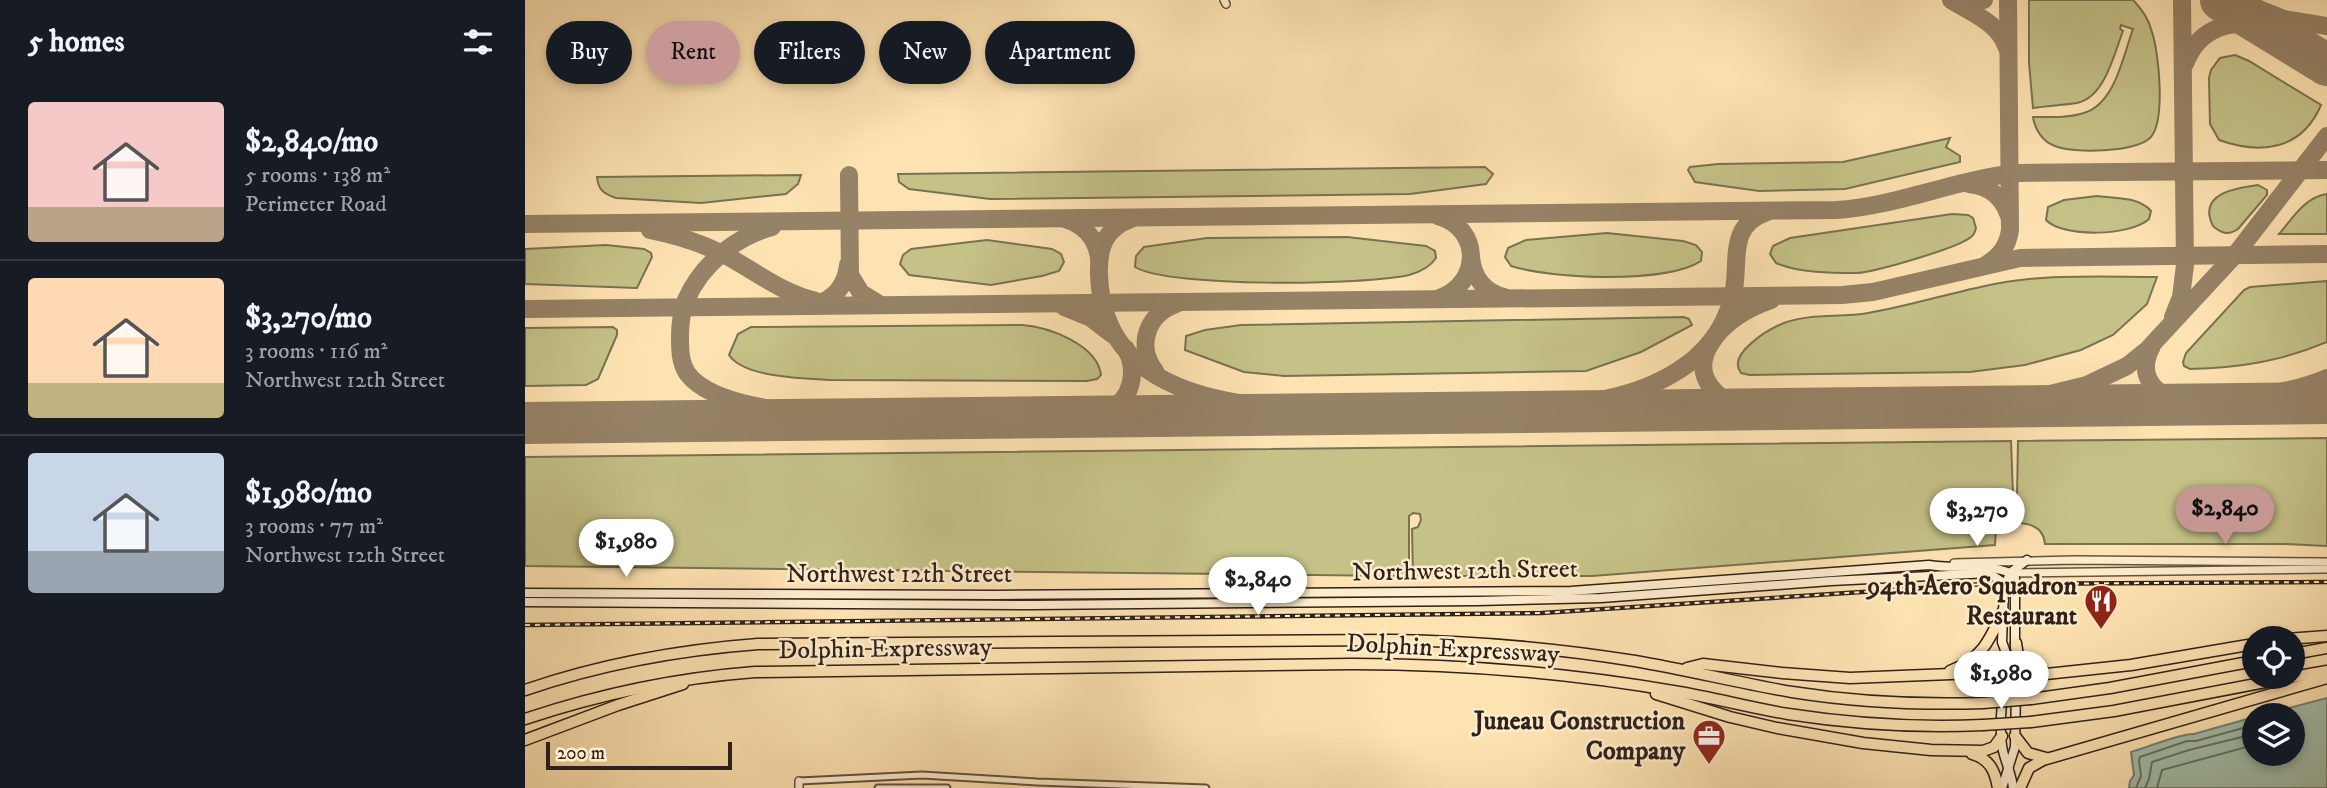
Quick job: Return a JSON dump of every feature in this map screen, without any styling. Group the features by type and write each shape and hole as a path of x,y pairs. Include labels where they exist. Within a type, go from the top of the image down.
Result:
{"highway":[{"path":"1941,675 1966,664 1981,653 1991,639 2003,611"},
{"path":"2305,638 2327,636"},
{"name":"Dolphin Expressway","path":"525,690 577,673 659,655 781,644 1425,641 1568,652 1683,670 1793,692 1908,703 2031,699 2098,690 2242,663"},
{"path":"2015,643 2018,656 2025,665 2053,674"},
{"path":"2016,684 2028,676 2131,665 2242,646"},
{"path":"2305,652 2327,648"},
{"name":"Dolphin Expressway","path":"525,719 620,691 711,676 807,670 1374,664 1497,669 1625,684 1833,720 1904,726 2031,722 2242,686"},
{"path":"1683,670 1703,664 1850,678 1976,673 1985,675 1996,684 2003,703"},
{"name":"Dolphin Expressway","path":"2305,675 2327,671"},
{"path":"525,740 618,705 711,676"},
{"path":"2020,788 2029,768 2046,758 2327,678"},
{"path":"1625,684 1730,717 1790,731 1863,743 1978,756 1988,762 2000,788"},
{"path":"1961,752 1991,749 2002,736"},
{"path":"2015,736 2028,753 2046,758"}],"main road":[{"path":"2000,788 2014,751 2015,736 2016,684 2002,642 2004,589 2010,573 2027,560"},
{"path":"1929,565 1949,569 1991,566 2010,573 2015,578 2015,643 2004,681 2002,736 2013,788"},
{"name":"Northwest 12th Street","path":"525,593 996,596 1571,591 1929,565"},
{"path":"1989,573 2001,581 2004,589"},
{"name":"Northwest 12th Street","path":"525,603 1032,605 1477,601 1601,598 1989,573"}],"street":[{"name":"Northwest 12th Street","path":"1929,565 2027,560 2327,562"},
{"name":"Northwest 12th Street","path":"1989,573 2327,569"},
{"path":"799,784 922,775 1206,788"},
{"path":"878,788 947,788"}],"shaded area":[{"path":"2029,0 2133,0 2136,3 2151,28 2159,71 2158,118 2150,138 2142,143 2118,149 2089,151 2064,149 2043,138 2033,117 2078,115 2095,108 2103,100 2116,78 2133,29 2121,25 2120,29 2123,31 2107,73 2087,99 2077,103 2033,108 2029,63"},
{"path":"2235,55 2321,105 2303,132 2279,145 2265,147 2235,145 2219,140 2210,124 2209,78 2211,70 2220,58"},
{"path":"1950,138 1946,147 1960,156 1960,162 1845,189 1759,191 1695,182 1688,170 1690,167 1718,164 1843,162"},
{"path":"1485,167 1493,174 1486,184 1410,194 990,199 909,189 899,182 898,174"},
{"path":"801,175 798,184 786,194 701,203 616,198 602,191 597,177"},
{"path":"2258,185 2267,190 2267,195 2238,229 2225,233 2213,226 2209,215 2214,200 2229,191"},
{"path":"2327,194 2327,234 2279,234 2312,199"},
{"path":"2097,196 2140,203 2151,211 2149,219 2128,229 2097,233 2067,230 2046,220 2048,207 2064,200"},
{"path":"1952,214 1973,218 1976,228 1972,236 1934,253 1867,272 1805,271 1776,263 1770,254 1773,246 1790,238"},
{"path":"1607,233 1683,241 1696,245 1702,252 1701,261 1662,273 1608,277 1529,270 1511,266 1505,257 1508,248 1526,240"},
{"path":"1347,237 1426,246 1435,251 1436,258 1424,269 1409,275 1353,281 1269,283 1186,279 1155,274 1135,267 1136,256 1144,247 1207,238"},
{"path":"987,240 1052,249 1061,254 1064,262 1059,271 991,285 909,275 900,264 903,255 911,249"},
{"path":"606,245 644,249 651,253 652,257 637,288 525,284 525,249"},
{"path":"2157,277 2147,304 2113,335 2081,350 2025,365 1970,372 1750,375 1741,373 1738,366 1739,358 1751,343 1777,326 1794,320 1868,313 1989,285 2029,279"},
{"path":"2327,281 2327,342 2294,354 2243,365 2190,369 2184,366 2186,353 2244,290 2250,287"},
{"path":"1689,319 1692,325 1641,352 1586,371 1284,376 1244,372 1185,350 1186,336 1205,330 1241,325"},
{"path":"1022,325 1045,329 1070,339 1091,354 1101,375 1097,379 1087,381 830,380 761,372 737,363 729,355 738,334 751,327"},
{"path":"613,327 617,330 617,335 598,379 586,385 525,386 525,328"},
{"path":"2327,438 2327,546 2045,544 2043,535 2037,528 2020,523 2017,497 2018,441"},
{"path":"2011,441 2014,522 1996,526 1995,545 1592,576 1413,576 1412,529 1418,527 1421,520 1420,514 1413,513 1409,516 1409,572 1395,573 1397,576 525,566 525,457"}],"water":[{"path":"2327,698 2327,788 2129,788 2134,775 2131,752 2172,738 2242,720 2242,766 2305,766 2305,704"}],"taxiway":[{"path":"1951,0 1991,25 2007,48"},
{"path":"1955,1 1966,4 1984,0"},
{"path":"1987,264 2003,250 2010,230 2008,0"},
{"path":"2173,317 2181,297 2185,265 2182,0"},
{"path":"2236,0 2284,19 2327,26"},
{"path":"2185,64 2199,41 2219,28 2243,24 2269,29"},
{"path":"1898,407 2046,395 2087,385 2127,366 2147,350 2235,255 2327,136"},
{"path":"525,224 1836,210 1859,208 2018,173 2327,170"},
{"path":"849,175 850,275 861,293 879,304"},
{"path":"1969,184 1983,187 1994,194 2003,203 2009,216"},
{"path":"1455,411 1542,407 1600,400 1654,384 1679,370 1697,356 1719,330 1735,286 1740,237 1745,227 1767,212"},
{"path":"1438,216 1452,222 1462,232 1469,243 1471,256 1463,280 1454,290 1440,298"},
{"path":"1065,219 1088,234 1096,245 1099,259"},
{"path":"1131,219 1109,234 1102,248 1099,265 1108,321 1130,355 1162,379 1202,395 1246,404 1292,409 1378,413"},
{"path":"772,227 745,238 721,254 693,287 684,305 680,328 681,355 687,373 704,388 729,399 760,407 829,415 916,418"},
{"path":"650,230 715,250 779,287 816,301"},
{"path":"525,309 1842,295 1873,292 2020,258 2327,254"},
{"path":"1471,257 1474,271 1481,283 1491,292 1504,297"},
{"path":"815,305 834,295 845,279 848,265"},
{"path":"1749,409 1727,401 1710,386 1703,366 1705,355 1716,335 1730,322 1771,300"},
{"path":"1155,371 1146,351 1147,332 1158,315 1176,304"},
{"path":"1064,307 1091,318 1112,334"},
{"path":"2152,346 2146,364 2148,379 2158,391 2174,400"},
{"path":"1075,417 1108,411 1123,400 1131,384 1132,375 1126,349"},
{"path":"2106,405 2248,397 2277,393 2327,378"}],"runway":[{"path":"2221,0 2327,65"},
{"path":"525,423 2327,403"}],"railway":[{"path":"525,625 1542,613 1984,584 2327,582"}],"place":[{"name":"94th Aero Squadron Restaurant","path":"2101,631"},
{"name":"Juneau Construction Company","path":"1709,766"}]}
